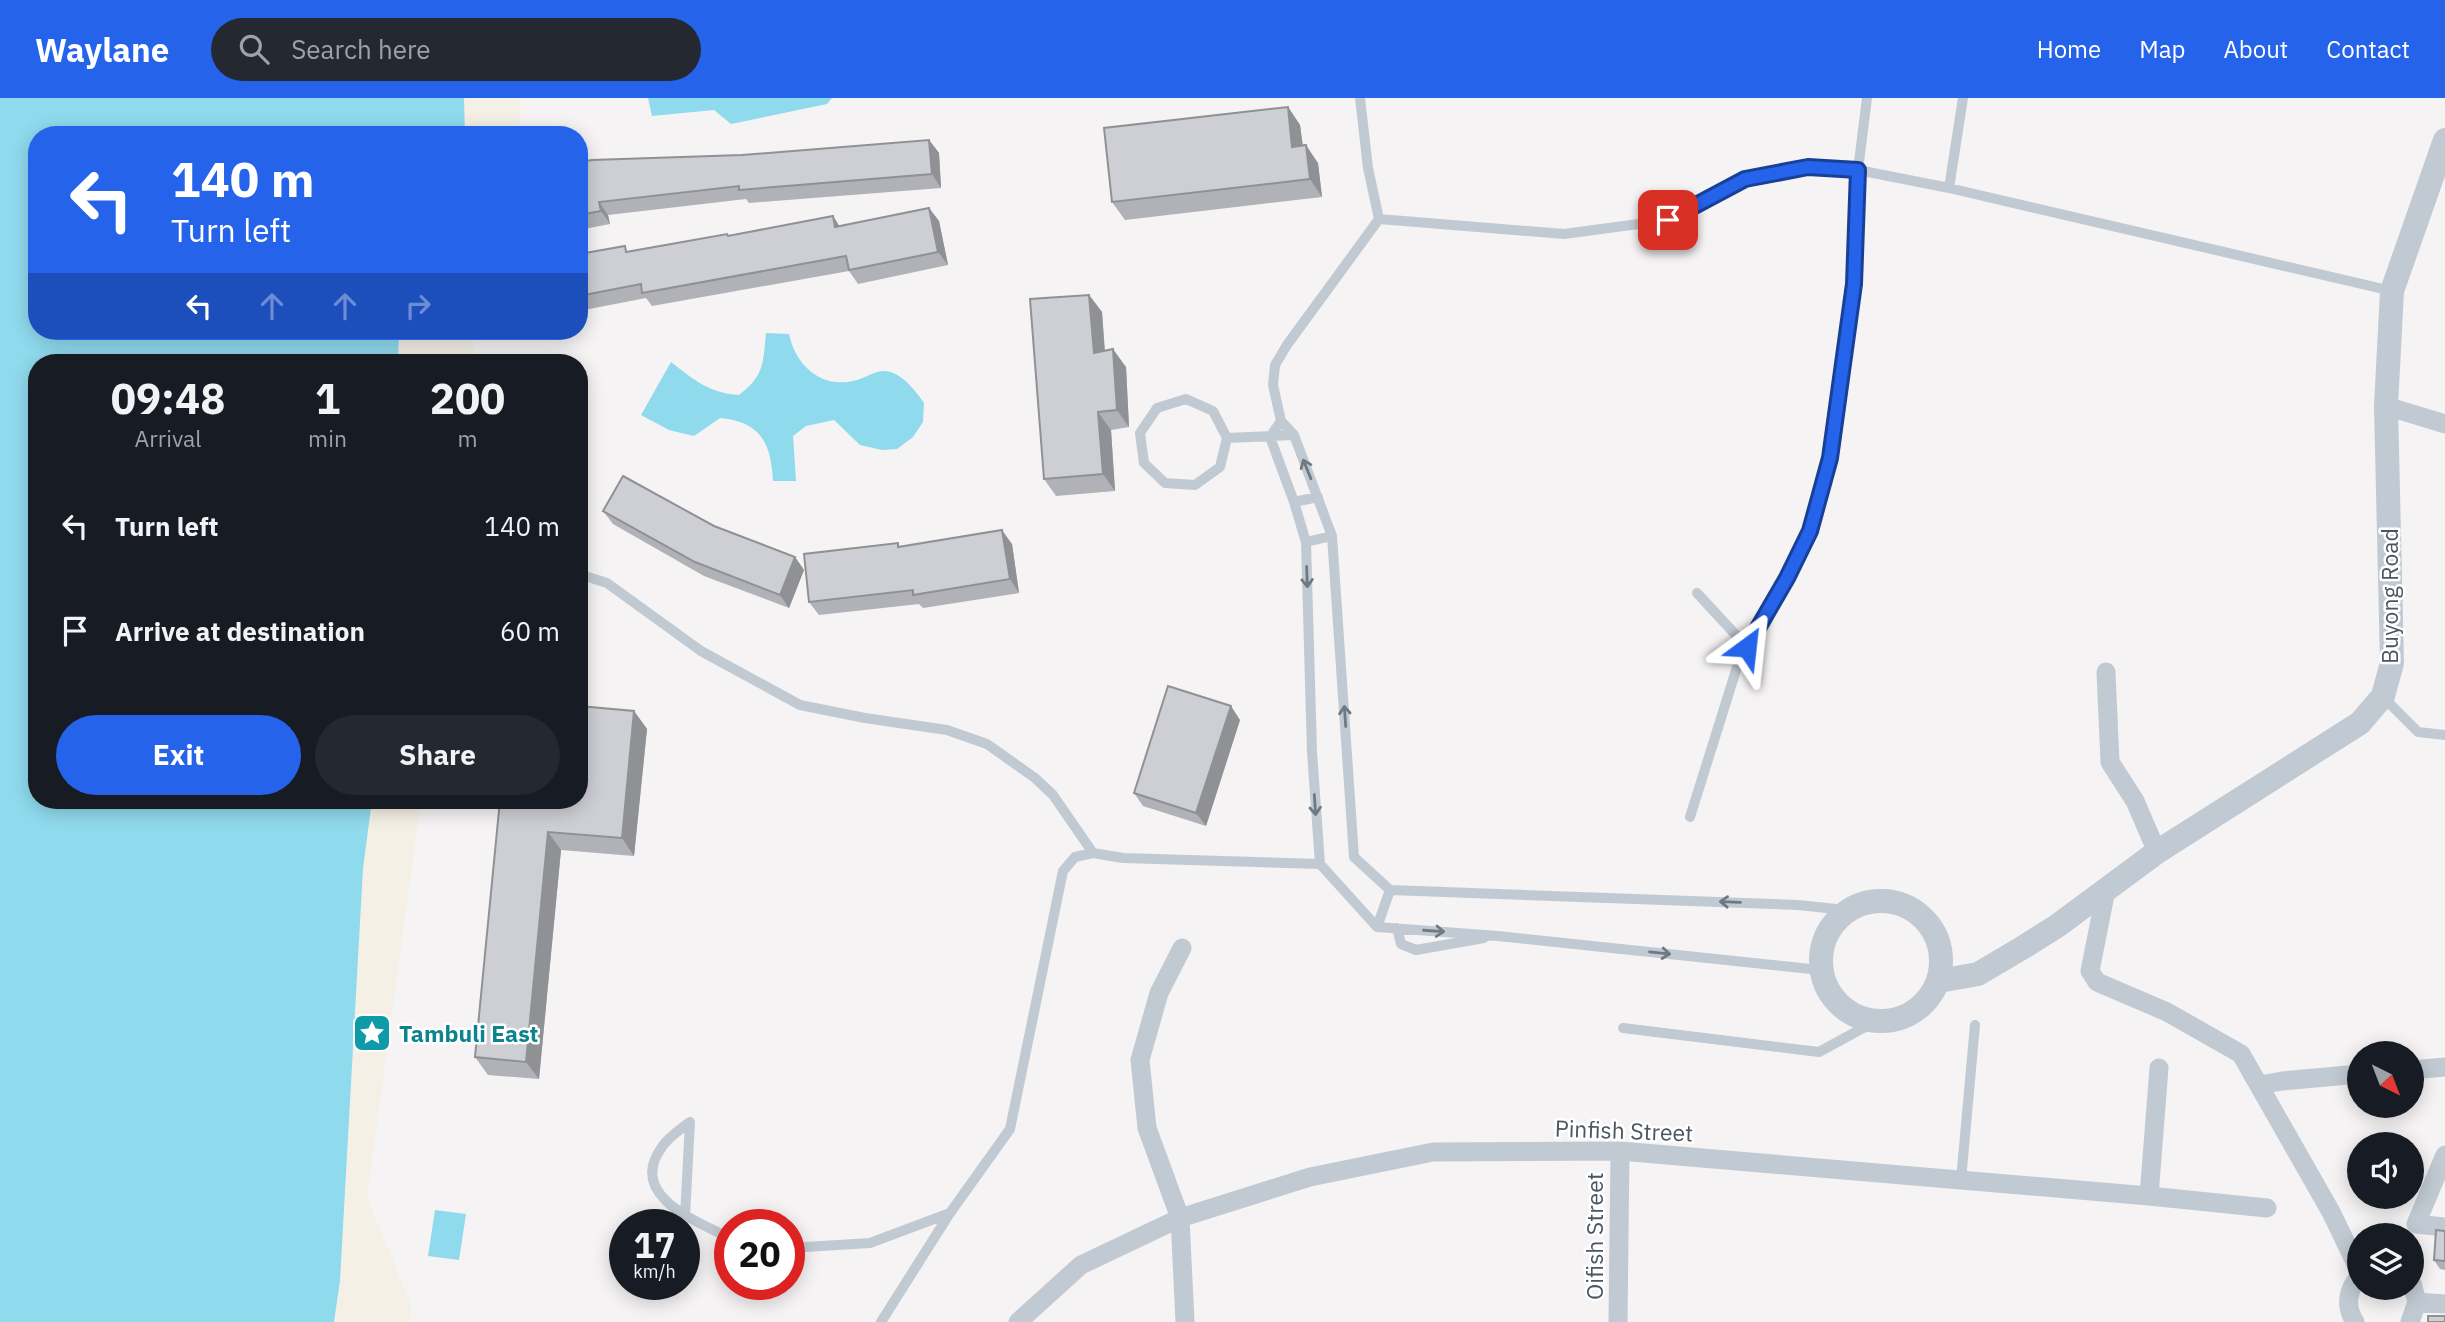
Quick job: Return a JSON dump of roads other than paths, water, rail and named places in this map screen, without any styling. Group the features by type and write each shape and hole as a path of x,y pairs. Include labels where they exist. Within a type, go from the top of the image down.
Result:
{"street":[{"name":"Buyong Road","path":"1938,981 1978,974 2057,926 2157,852 2360,723 2383,696 2392,663 2386,406 2392,291 2445,140"},
{"path":"2386,406 2445,424"},
{"path":"2106,672 2110,762 2135,801 2157,852"},
{"path":"2106,890 2090,971 2097,982 2166,1012 2241,1054 2347,1245"},
{"path":"1874,900 1891,901 1917,913 1927,923 1935,937 1941,960 1938,981 1928,1000 1908,1016 1874,1022 1860,1018 1834,999 1820,970 1820,954 1824,937 1846,910 1874,900"},
{"path":"1182,948 1159,993 1140,1060 1147,1128 1180,1218 1185,1322"},
{"path":"2424,1069 2445,1067"},
{"path":"2149,1196 2159,1068"},
{"path":"2260,1085 2282,1080 2347,1075"},
{"name":"Pinfish Street","path":"1018,1322 1081,1265 1180,1218 1310,1177 1433,1152 1619,1151 2267,1208"},
{"name":"Oifish Street","path":"1618,1322 1619,1151"},
{"path":"2445,1155 2416,1224 2445,1227"},
{"path":"2348,1300 2355,1322"},
{"path":"2410,1322 2417,1302 2445,1304"}],"lane":[{"path":"1360,98 1368,168 1380,219 1275,365 1273,385 1281,421 1294,435 1332,536 1354,857 1390,890 1798,905 1846,910"},
{"path":"1690,817 1728,693 1747,647 1787,578 1810,531 1830,458 1854,284 1858,170 1867,98"},
{"path":"1949,188 1963,98"},
{"path":"1380,219 1564,234 1668,220 1745,179 1808,167 1858,170 1949,188 2392,291"},
{"path":"1186,399 1213,411 1227,438 1220,467 1195,485 1165,483 1144,463 1140,433 1157,408 1186,399"},
{"path":"1270,437 1281,421"},
{"path":"1227,438 1294,435"},
{"path":"1270,437 1306,542 1311,752 1320,864 1377,927 1498,936 1820,970"},
{"path":"1294,502 1318,497"},
{"path":"1306,542 1332,536"},
{"path":"588,577 607,583 701,651 800,705 947,730 988,744 1035,778 1053,795 1093,853"},
{"path":"1697,593 1747,647"},
{"path":"2383,696 2418,732 2445,735"},
{"path":"881,1322 950,1213 1010,1129 1063,870 1074,857 1093,853 1123,858 1320,864"},
{"path":"1377,927 1390,890"},
{"path":"1397,928 1401,944 1416,950 1498,936"},
{"path":"1623,1028 1819,1052 1874,1022"},
{"path":"1961,1180 1975,1025"},
{"path":"690,1122 687,1176 685,1216 657,1192 651,1178 652,1162 663,1144 690,1122"},
{"path":"805,1247 870,1243 950,1213"}],"water":[{"path":"0,98 464,98 465,126 28,126 28,340 399,340 398,354 28,354 28,809 371,809 363,869 340,1281 334,1322 0,1322"},
{"path":"648,98 832,98 827,104 731,124 714,110 652,116"},
{"path":"766,333 789,334 798,357 822,379 845,382 883,371 898,375 924,403 923,422 913,437 897,449 882,450 860,445 834,420 806,426 793,436 796,481 773,481 766,445 754,430 745,424 720,418 694,436 669,430 641,415 671,362 710,388 739,395 758,375"},
{"path":"435,1210 466,1214 459,1260 428,1256"}],"place":[{"name":"Tambuli East","path":"372,1033"}]}
